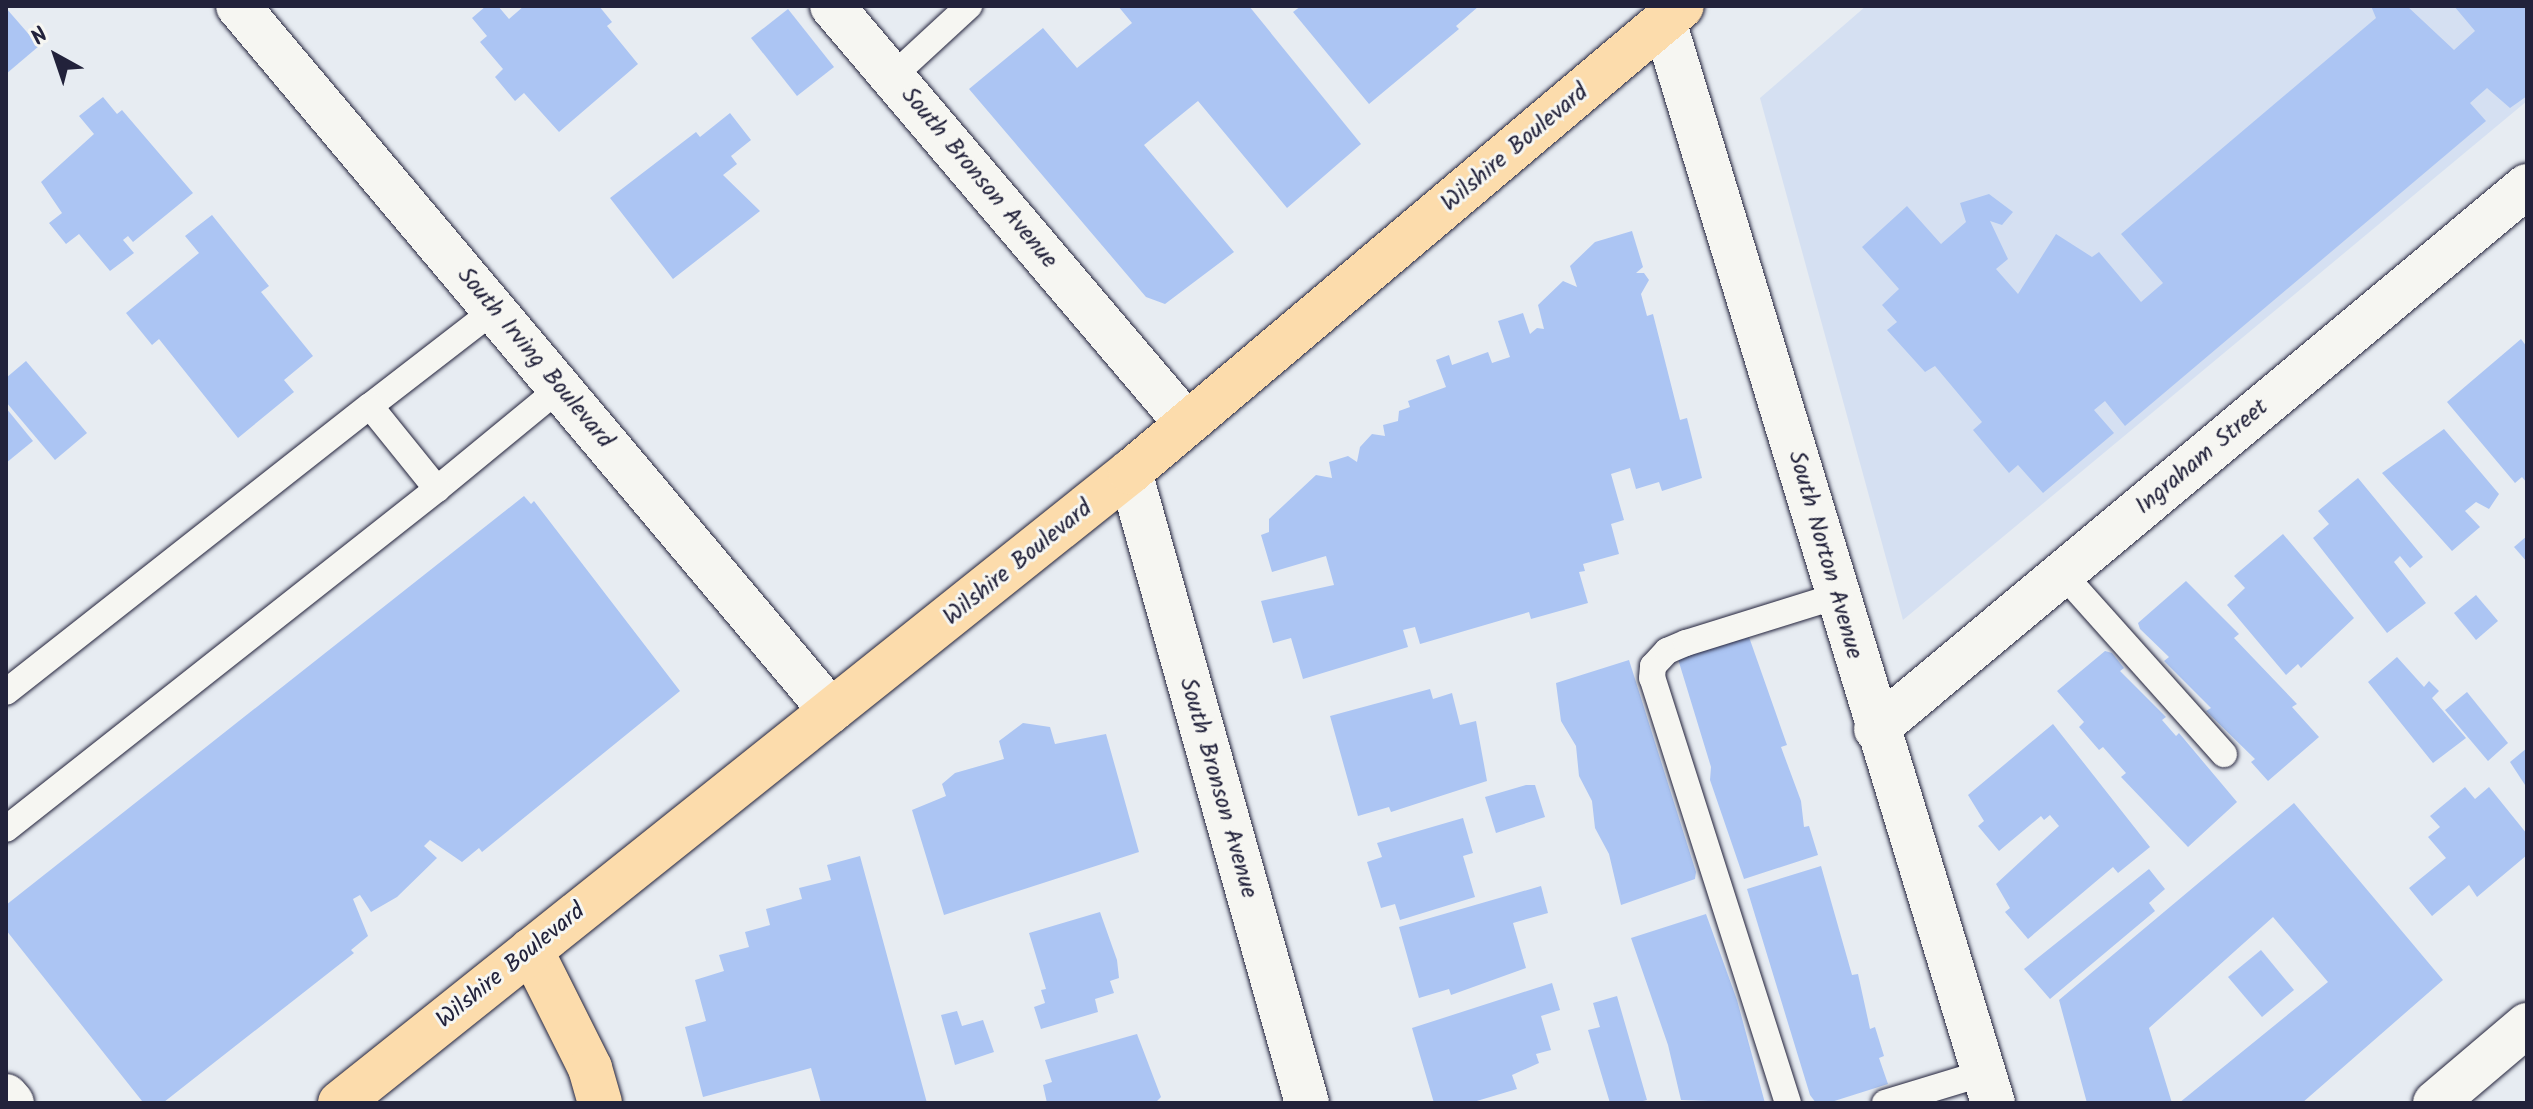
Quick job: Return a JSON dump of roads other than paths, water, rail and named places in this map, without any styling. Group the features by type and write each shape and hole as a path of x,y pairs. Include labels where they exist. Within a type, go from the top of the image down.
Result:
{"main road":[{"name":"Wilshire Boulevard","path":"340,1103 1130,472 1669,11"},
{"path":"531,950 590,1068 600,1103"}],"street":[{"name":"South Irving Boulevard","path":"238,6 831,711"},
{"name":"South Bronson Avenue","path":"832,6 1187,424"},
{"name":"South Norton Avenue","path":"1669,11 1876,729 1988,1088"},
{"name":"Ingraham Street","path":"1876,729 2527,186"},
{"name":"South Bronson Avenue","path":"1130,472 1307,1103"},
{"path":"2435,1103 2527,1025"},
{"path":"6,1096 12,1103"}],"lane":[{"path":"892,77 969,6"},
{"path":"6,692 494,310"},
{"path":"6,829 437,489 560,388"},
{"path":"370,406 437,489"},
{"path":"2062,573 2224,754"},
{"path":"1788,1103 1652,678 1653,666 1667,651 1686,643 1837,596"},
{"path":"1885,1103 1988,1088"}]}
